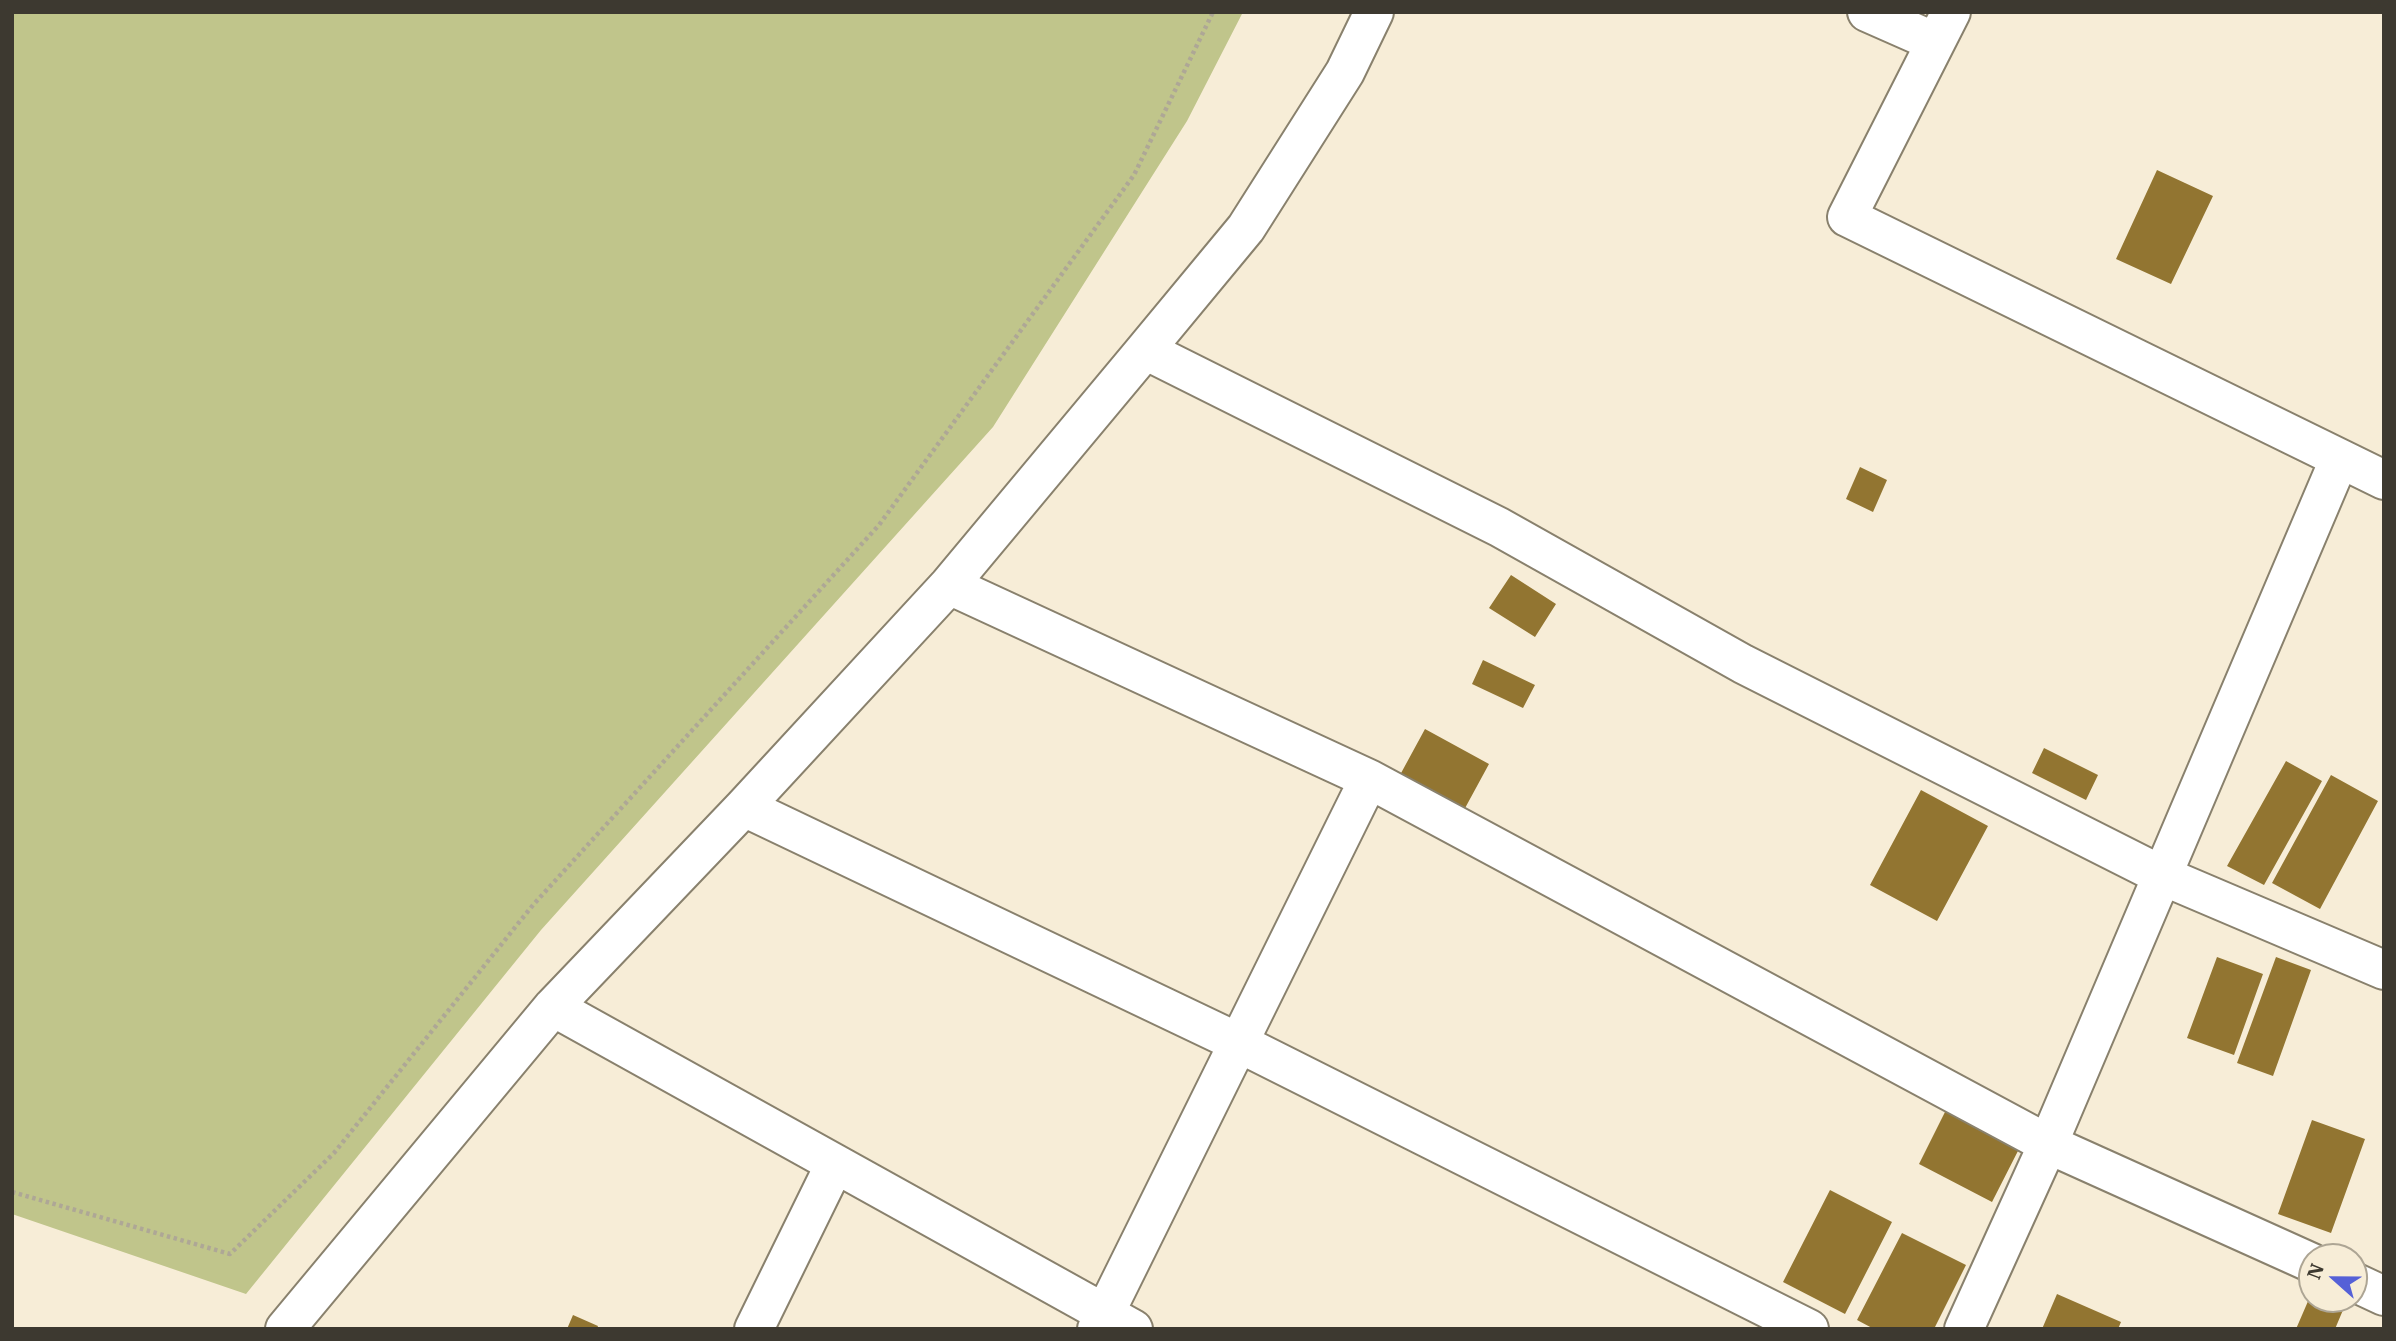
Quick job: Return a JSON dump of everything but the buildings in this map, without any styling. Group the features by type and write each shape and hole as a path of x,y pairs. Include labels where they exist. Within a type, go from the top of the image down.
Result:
{"street":[{"path":"285,1329 553,1007 744,807 949,585 1246,228 1345,72 1374,12"},
{"path":"1867,12 1943,27 1847,216 2384,480"},
{"path":"1145,350 1499,527 1744,664 2163,876 2384,971"},
{"path":"1964,1329 2048,1144 2339,460"},
{"path":"949,585 1369,779 2048,1144 2298,1257"},
{"path":"553,1007 835,1164 1111,1324 1237,1042 1369,779"},
{"path":"744,807 1237,1042 1809,1329"},
{"path":"754,1329 835,1164"},
{"path":"2368,1289 2384,1296"}],"path":[{"path":"12,1192 230,1254 334,1153 533,905 879,525 1134,175 1213,12"}],"green space":[{"path":"12,12 1243,12 1187,121 993,427 541,930 246,1294 12,1214"}]}
